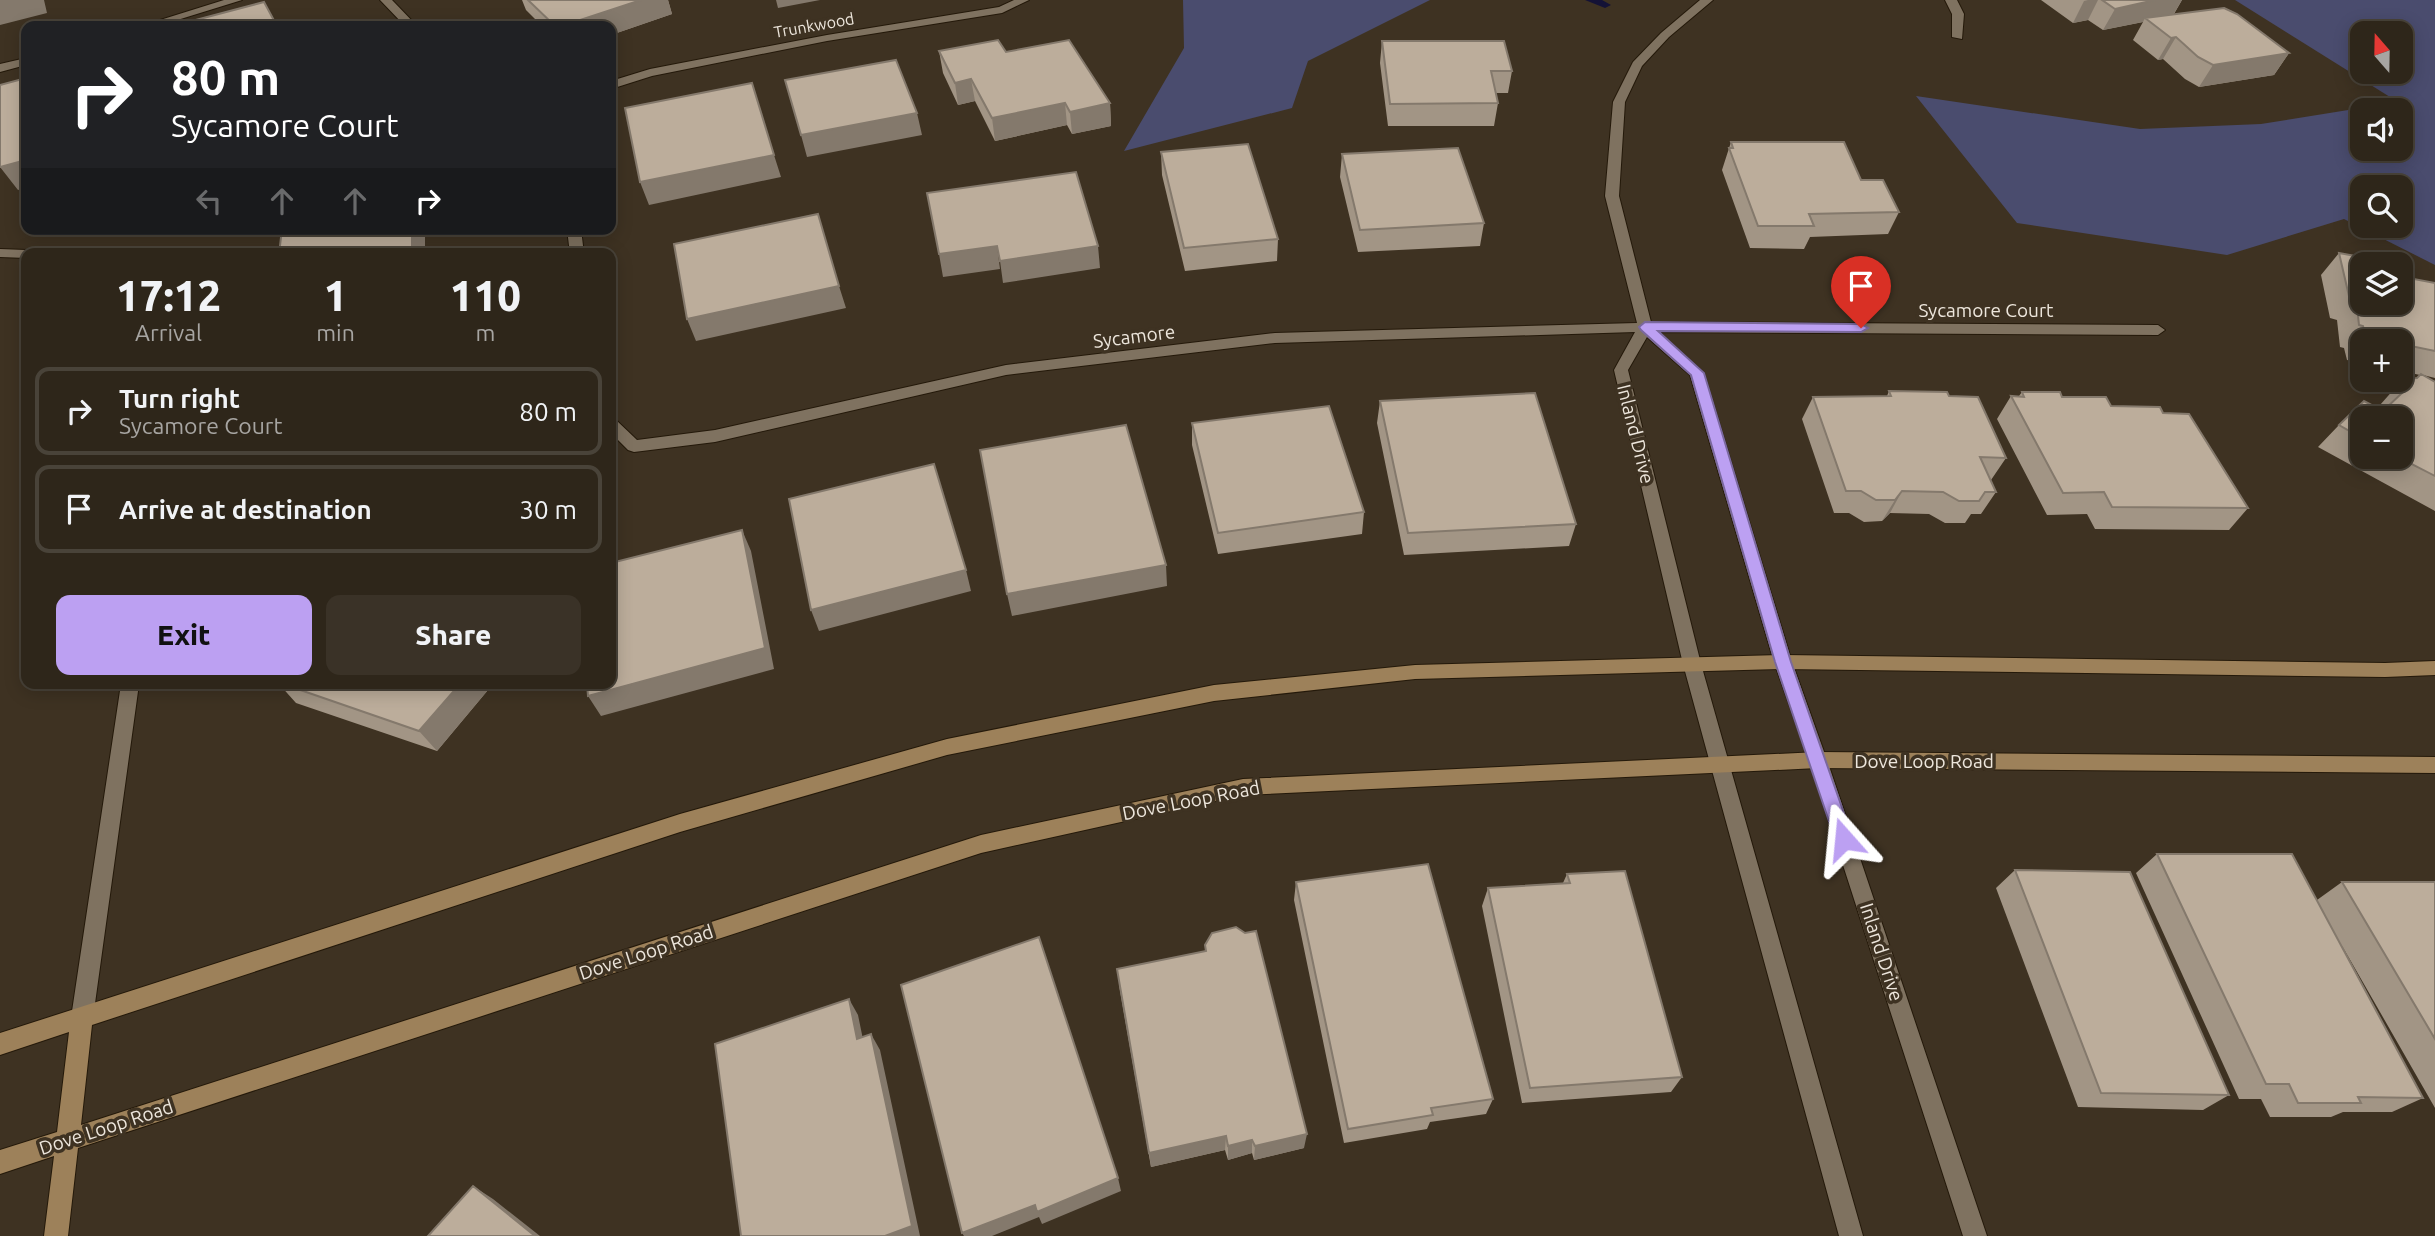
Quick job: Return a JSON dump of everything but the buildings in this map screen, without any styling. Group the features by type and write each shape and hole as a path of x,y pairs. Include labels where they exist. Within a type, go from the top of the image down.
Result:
{"main road":[{"path":"0,1044 680,823 947,747 1214,693 1415,672 1783,662 2385,670 2435,668"},
{"name":"Dove Loop Road","path":"0,1162 981,844 1243,787 1818,760 2435,765"},
{"path":"56,1236 82,1018"}],"street":[{"path":"164,21 236,0"},
{"path":"386,0 406,21"},
{"name":"Trunkwood","path":"616,83 650,73 827,38 1002,10 1023,0"},
{"path":"1645,327 1612,196 1619,102 1637,65 1665,35 1707,0"},
{"path":"1951,0 1958,14 1958,37"},
{"path":"0,68 21,63"},
{"path":"0,253 21,254"},
{"name":"Sycamore Court","path":"1645,327 2158,330"},
{"name":"Sycamore","path":"616,429 634,446 715,436 1006,370 1275,338 1645,327"},
{"name":"Inland Drive","path":"1851,1236 1692,664 1620,370 1645,327 1697,373 1783,662 1818,760 1975,1236"},
{"path":"82,1018 129,689"}],"shaded area":[{"path":"1183,0 1430,0 1308,61 1292,108 1124,151 1184,48"},
{"path":"2235,0 2435,0 2435,265 2382,238 2413,238 2413,175 2350,175 2350,222 2344,219 2227,255 2017,223 1916,96 2140,129 2261,124 2350,110 2350,161 2413,161 2413,98 2392,98 2369,84 2413,84 2413,21 2350,21 2350,72"}],"waterway":[{"path":"1591,0 1605,5"}],"route":[{"path":"1844,839 1783,662 1697,373 1645,327 1861,328"}]}
